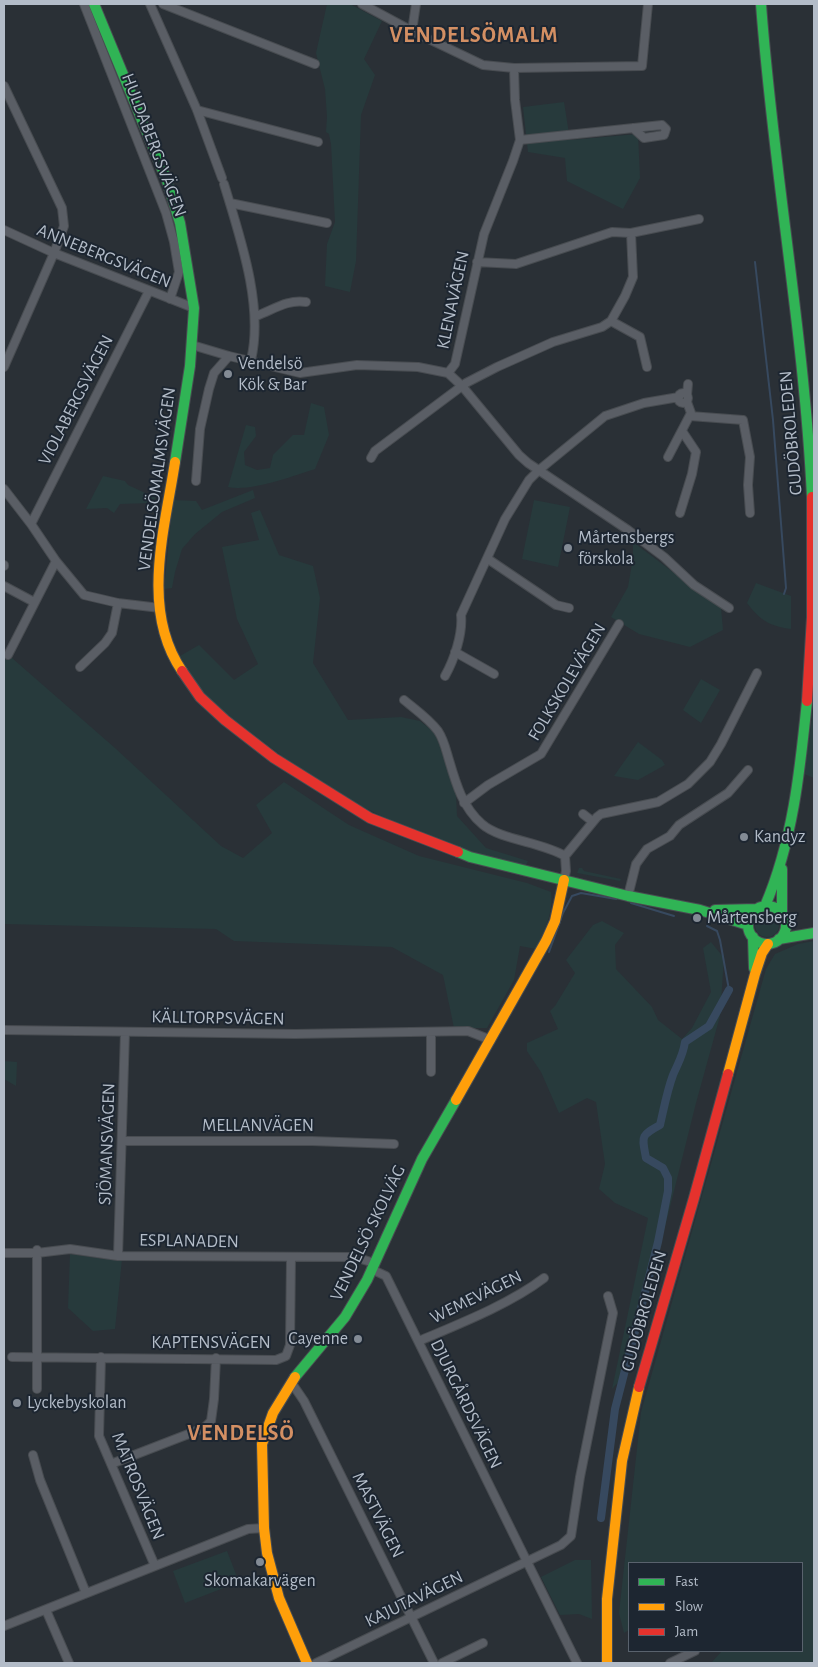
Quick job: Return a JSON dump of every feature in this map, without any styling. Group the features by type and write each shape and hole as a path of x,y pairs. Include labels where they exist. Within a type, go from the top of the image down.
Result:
{"street":[{"name":"HULDABERGSVÄGEN","path":"84,4 166,213 174,242 179,272 170,299"},
{"name":"VENDELSÖMALMSVÄGEN","path":"94,4 167,181 180,223 194,308 192,345 159,565 160,608 164,631 170,649 180,668 200,697 225,720 274,758 370,818 470,858 628,896 700,910 748,925"},
{"path":"150,4 197,110 230,203 248,271 256,316 255,342 251,360"},
{"path":"163,4 315,64"},
{"path":"362,4 412,31 483,64 514,68 642,66 648,4"},
{"path":"412,31 416,4"},
{"name":"GUDÖBROLEDEN","path":"761,4 766,64 805,391 813,518 813,606 808,693 794,797 782,859 772,891 761,907"},
{"name":"KLENAVÄGEN","path":"192,345 300,373 357,365 418,367 448,372 455,364 484,234 514,161 520,140 515,100 514,68"},
{"path":"4,89 62,208 64,226 4,367"},
{"path":"197,110 318,142"},
{"path":"520,140 633,128"},
{"path":"230,203 327,223"},
{"path":"477,262 516,264 612,232 631,234 699,220"},
{"name":"ANNEBERGSVÄGEN","path":"4,230 54,253 194,308"},
{"path":"371,458 375,451 462,386 497,367 553,342 602,327 611,321 633,277 631,234"},
{"name":"VIOLABERGSVÄGEN","path":"31,524 149,291"},
{"path":"256,316 295,300 306,302"},
{"path":"611,321 640,337 647,368"},
{"path":"196,481 200,430 209,389 214,373 229,356"},
{"path":"448,372 528,463 628,530 664,558 694,585 729,608"},
{"path":"668,457 691,413 684,398 688,384"},
{"path":"445,676 454,661 462,624 461,615 505,518 529,480 605,416 644,403 684,398"},
{"path":"690,416 743,420 750,457 748,485 750,513"},
{"path":"680,513 692,474 696,452 682,431"},
{"path":"4,489 56,561 84,595 118,603 160,608"},
{"path":"488,559 556,604 569,608"},
{"path":"8,655 56,561"},
{"path":"4,586 34,602"},
{"path":"80,667 105,643 112,633 118,603"},
{"name":"FOLKSKOLEVÄGEN","path":"464,803 488,785 541,754 619,624"},
{"path":"455,652 494,674"},
{"path":"564,880 566,871 565,856 592,821 601,814 658,802 688,784 710,762 757,673"},
{"path":"404,700 427,719 438,732 444,744 455,782 464,803 484,826 503,834 554,849 565,856"},
{"path":"628,896 636,864 647,849 670,836 678,825 728,794 748,770"},
{"path":"583,814 592,821"},
{"path":"676,816 678,825"},
{"name":"GUDÖBROLEDEN","path":"782,859 784,917"},
{"name":"VENDELSÖ SKOLVÄG","path":"306,1663 278,1598 267,1552 264,1528 262,1444 273,1413 291,1382 345,1317 373,1266 422,1159 546,941 555,921 564,880"},
{"path":"771,906 795,928 813,933 762,944 753,937 748,925 752,914 761,907 771,906"},
{"name":"VENDELSÖMALMSVÄGEN","path":"700,910 761,907"},
{"path":"779,939 783,934 784,917"},
{"name":"GUDÖBROLEDEN","path":"753,937 754,974"},
{"name":"GUDÖBROLEDEN","path":"607,1663 607,1599 622,1461 643,1369 694,1198 754,974 768,944"},
{"name":"KÄLLTORPSVÄGEN","path":"4,1030 431,1033 468,1031 491,1040"},
{"name":"SJÖMANSVÄGEN","path":"118,1256 125,1032"},
{"path":"431,1033 431,1072"},
{"name":"MELLANVÄGEN","path":"122,1141 302,1141 394,1144"},
{"name":"ESPLANADEN","path":"4,1253 70,1249 118,1256 355,1257 373,1266"},
{"path":"37,1250 37,1389"},
{"name":"KAPTENSVÄGEN","path":"12,1357 276,1360 286,1356 290,1345 291,1257"},
{"name":"DJURGÅRDSVÄGEN","path":"373,1266 386,1276 419,1340 577,1663"},
{"name":"WEMEVÄGEN","path":"419,1340 500,1304 531,1288 544,1278"},
{"path":"526,1561 561,1545 570,1536 613,1314 608,1296"},
{"name":"MATROSVÄGEN","path":"100,1357 99,1436 155,1566"},
{"path":"111,1464 204,1428 211,1421 216,1358"},
{"name":"MASTVÄGEN","path":"291,1382 304,1401 434,1663"},
{"path":"33,1455 40,1480 86,1594"},
{"path":"4,1626 248,1529 264,1528"},
{"name":"KAJUTAVÄGEN","path":"316,1663 526,1561"},
{"path":"46,1610 69,1663"},
{"path":"442,1663 483,1643"},
{"path":"670,1663 693,1652"}],"shaded area":[{"path":"327,4 350,4 382,21 364,59 375,75 361,115 356,261 350,292 325,286 327,244 335,222 331,144 329,134 326,132 325,89 316,53"},
{"path":"564,102 570,140 638,134 640,178 623,209 567,181 565,158 528,152 523,107"},
{"path":"311,403 324,407 329,435 315,469 260,485 237,488 228,487 246,425 255,427 256,436 244,452 245,465 257,470 270,468 273,455 293,435 304,435"},
{"path":"103,476 125,481 128,485 156,498 150,503 120,504 114,513 107,508 86,509"},
{"path":"253,490 255,498 222,512 195,534 182,549 172,588 164,589 173,500 196,501 202,510"},
{"path":"534,500 570,507 558,567 522,559"},
{"path":"260,510 279,555 313,566 320,598 313,663 348,720 401,717 420,721 434,732 456,794 457,816 486,848 528,861 526,865 473,854 422,836 361,806 286,759 228,715 202,692 180,656 199,645 234,680 258,664 237,619 222,547 259,540 251,513"},
{"path":"633,542 721,608 723,630 690,647 639,634 611,617 628,587 633,558"},
{"path":"756,583 791,596 791,629 771,624 756,614 747,603"},
{"path":"4,651 115,748 221,846 243,858 272,833 256,805 284,782 349,825 419,856 527,883 551,892 550,914 536,949 520,946 514,980 487,1028 454,1028 443,975 392,947 234,941 216,929 4,924"},
{"path":"701,679 720,690 701,723 683,710"},
{"path":"814,704 814,778 804,774"},
{"path":"638,742 662,760 665,765 638,780 614,776"},
{"path":"579,868 582,868 584,871 621,879 620,881 577,873"},
{"path":"767,913 776,916 779,925 776,934 767,937 758,934 755,925 758,916"},
{"path":"602,921 624,933 615,945 616,969 652,1007 658,1020 682,1039 692,1028 711,992 703,948 711,942 724,958 720,1016 696,1103 629,1371 612,1389 648,1218 615,1203 599,1189 605,1164 596,1102 587,1098 559,1113 541,1072 527,1051 527,1043 558,1029 550,1011 575,973 566,960 593,925"},
{"path":"814,941 814,1663 711,1663 721,1652 803,1652 803,1562 628,1562 628,1631 624,1633 619,1613 641,1412 766,969 775,954 798,944"},
{"path":"4,1061 17,1062 16,1086 4,1079"},
{"path":"70,1254 105,1259 122,1259 115,1329 93,1331 68,1308"},
{"path":"227,1551 239,1582 185,1603 173,1571"},
{"path":"575,1560 591,1560 592,1619 579,1614 560,1615 541,1577"}],"waterway":[{"path":"755,262 773,420 786,588 784,594"},
{"path":"549,952 563,913 572,896 581,893 616,899"},
{"path":"631,903 674,916"},
{"path":"707,926 717,931 729,990"},
{"path":"601,1518 615,1409 658,1242 668,1191 668,1178 663,1168 646,1158 643,1141 646,1134 660,1125 669,1087 682,1055 685,1042 709,1026 729,990"}],"traffic: fast":[{"path":"94,4 167,181 180,223 194,308 190,366 175,462"},
{"path":"761,4 766,66 796,312 812,497"},
{"path":"765,906 775,881 789,831 798,779 807,701"},
{"path":"458,852 470,857 628,896 700,910 748,925"},
{"path":"782,869 782,913"},
{"path":"767,906 780,912 786,925 780,938 767,944 754,938 748,925 754,912 767,906"},
{"path":"715,910 757,909"},
{"path":"779,939 814,933"},
{"path":"753,937 754,968"},
{"path":"295,1377 345,1317 367,1280 422,1159 456,1100"}],"traffic: slow":[{"path":"175,462 162,541 159,595 162,622 169,647 182,671"},
{"path":"456,1100 546,941 555,921 564,880"},
{"path":"728,1074 755,974 762,953 768,944"},
{"path":"295,1377 273,1413 262,1444 264,1528 267,1553 279,1598 307,1663"},
{"path":"607,1663 607,1599 622,1461 639,1387"}],"traffic: jam":[{"path":"807,701 812,617 812,497"},
{"path":"182,671 200,697 225,720 274,758 370,818 458,852"},
{"path":"639,1387 728,1074"}],"place":[{"name":"Vendelsö Kök & Bar","path":"228,374"},
{"name":"Mårtensbergs förskola","path":"568,548"},
{"name":"Kandyz","path":"744,837"},
{"name":"Mårtensberg","path":"697,918"},
{"name":"Cayenne","path":"358,1339"},
{"name":"Lyckebyskolan","path":"17,1403"},
{"name":"Skomakarvägen","path":"260,1562"}],"district":[{"name":"VENDELSÖMALM","path":"474,35"},
{"name":"VENDELSÖ","path":"241,1433"}]}
